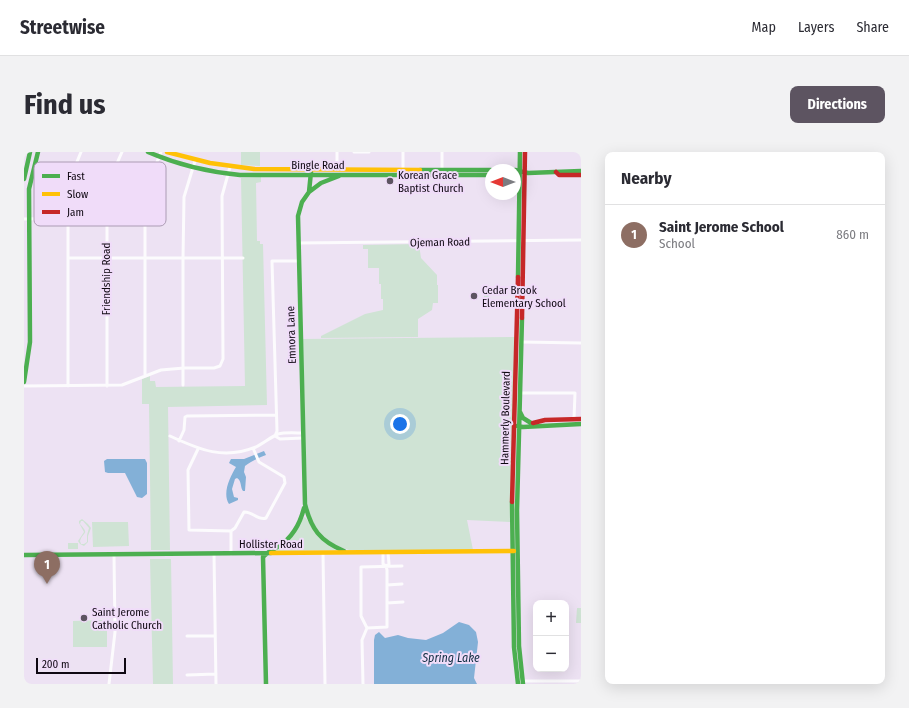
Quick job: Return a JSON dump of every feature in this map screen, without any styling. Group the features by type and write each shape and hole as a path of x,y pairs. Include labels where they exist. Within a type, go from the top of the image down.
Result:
{"main road":[{"path":"24,179 30,152"},
{"path":"36,162 38,152"},
{"name":"Bingle Road","path":"148,152 160,154 193,168 228,174 251,176 271,172"},
{"name":"Bingle Road","path":"167,152 195,161 271,172 345,174 442,169 485,174"},
{"name":"Hammerly Boulevard","path":"520,152 520,164"},
{"name":"Hammerly Boulevard","path":"521,168 525,152"},
{"path":"24,382 27,348 26,219 29,189 34,169"},
{"name":"Bingle Road","path":"311,172 337,169 363,172"},
{"path":"26,171 33,173"},
{"name":"Bingle Road","path":"403,172 442,175 485,171"},
{"path":"521,172 559,171 581,175"},
{"path":"572,173 581,171"},
{"name":"Emnora Lane","path":"311,172 309,192 299,209 298,243 305,504 307,517 316,533 329,544 347,553"},
{"path":"309,192 326,181 345,174"},
{"name":"Hammerly Boulevard","path":"520,682 516,646 515,551 517,510 518,361 522,241 521,200"},
{"name":"Hammerly Boulevard","path":"518,426 520,393 518,361 521,342 520,302"},
{"path":"519,411 523,418 530,423"},
{"path":"518,426 545,420 581,419"},
{"path":"518,426 581,424"},
{"name":"Emnora Lane","path":"265,554 282,544 295,532 302,516 305,504"},
{"name":"Hollister Road","path":"24,555 214,554 231,552 265,554 515,551"},
{"path":"265,554 263,557 266,684"}],"street":[{"path":"77,162 81,152"},
{"name":"Friendship Road","path":"118,162 122,152"},
{"path":"336,152 337,169"},
{"path":"355,157 354,152 369,152"},
{"path":"403,152 403,172"},
{"path":"442,152 442,175"},
{"path":"184,385 184,197 195,161"},
{"path":"24,386 122,385 161,370 214,368 220,366 223,359 222,196 230,167"},
{"path":"67,226 68,386"},
{"name":"Friendship Road","path":"107,226 107,386"},
{"path":"145,226 145,375"},
{"name":"Ojeman Road","path":"298,243 581,240"},
{"path":"68,258 243,258"},
{"path":"170,436 198,449 217,453 228,453 254,450 275,436 277,431 272,262 298,261"},
{"path":"521,342 581,343"},
{"path":"520,393 575,393 574,419"},
{"path":"179,441 184,430 185,417 187,416 276,415"},
{"path":"275,436 280,439 303,436"},
{"path":"198,449 188,470 189,530 231,530 235,528 246,511 261,519 266,518 285,483 284,477 258,460 254,450"},
{"path":"231,530 231,552"},
{"path":"323,553 325,684"},
{"path":"367,628 387,627 386,566 388,564 386,553"},
{"path":"109,684 115,632 114,554"},
{"path":"214,554 216,684"},
{"path":"363,684 362,640 367,628 361,616 361,567 402,566"},
{"path":"387,585 402,584"},
{"path":"387,602 402,602"},
{"path":"187,636 215,636"},
{"path":"187,674 216,674"},
{"path":"520,682 581,681"}],"green space":[{"path":"241,152 260,152 260,166 241,165"},
{"path":"261,177 261,182 256,183 257,241 260,241 260,244 263,244 267,405 168,407 170,550 151,550 149,404 142,404 142,379 150,376 150,381 155,381 156,387 245,386 241,178"},
{"path":"419,244 421,258 437,275 438,303 433,303 432,310 418,319 418,337 321,338 321,336 365,314 383,310 381,284 379,284 379,268 368,268 368,249 363,249 363,245"},
{"path":"484,285 489,285 489,303 484,303"},
{"path":"515,337 510,522 467,520 473,550 349,550 340,547 326,538 315,526 311,518 307,501 303,339"},
{"path":"304,517 335,550 275,551 280,547"},
{"path":"82,519 91,528 88,536 88,542 84,546 80,544 78,541 84,532 79,523","holes":["81,521 83,521 89,528 87,542 81,544 81,538 85,533 85,530 80,524"]},
{"path":"92,522 128,522 129,546 93,547"},
{"path":"68,543 78,543 78,549 68,549"},
{"path":"150,559 171,559 173,684 153,684"},
{"path":"577,608 581,608 581,623 576,623"},
{"path":"107,620 107,647 73,647 73,621"}],"water":[{"path":"264,451 266,455 245,466 245,491 242,489 239,479 235,479 232,489 234,497 238,498 238,500 229,504 226,495 229,480 236,467 229,463 231,459 244,459"},
{"path":"107,459 145,459 147,463 147,494 142,498 137,497 125,473 105,472 104,461"},
{"name":"Spring Lake","path":"459,622 469,625 476,632 478,642 474,678 477,684 374,684 374,640 375,635 379,632 385,638 398,635 426,640 443,633"}],"traffic: fast":[{"path":"24,179 30,152"},
{"path":"36,162 38,152"},
{"path":"148,152 171,161 193,167 240,175 485,175"},
{"path":"518,277 520,152"},
{"path":"24,382 30,342 29,189 34,168"},
{"path":"420,170 485,170"},
{"path":"521,171 528,173 581,171"},
{"path":"311,172 309,192 302,202 298,216 305,504 310,520 318,533 329,543 344,551"},
{"path":"309,192 321,183 339,176"},
{"path":"522,318 517,510 519,646 523,684"},
{"path":"520,412 523,418 531,423"},
{"path":"517,426 581,424"},
{"path":"512,502 514,647 518,684"},
{"path":"266,684 263,557 288,539 298,525 304,508"},
{"path":"24,555 271,553"}],"traffic: slow":[{"path":"167,152 210,163 254,169 420,170"},
{"path":"271,553 514,551"}],"traffic: jam":[{"path":"522,318 525,152"},
{"path":"556,172 559,175 581,175"},
{"path":"512,502 518,277"},
{"path":"533,423 545,420 581,419"}],"place":[{"name":"Korean Grace Baptist Church","path":"390,181"},
{"name":"Cedar Brook Elementary School","path":"474,296"},
{"name":"Saint Jerome School","path":"47,584"},
{"name":"Saint Jerome Catholic Church","path":"84,618"}]}
